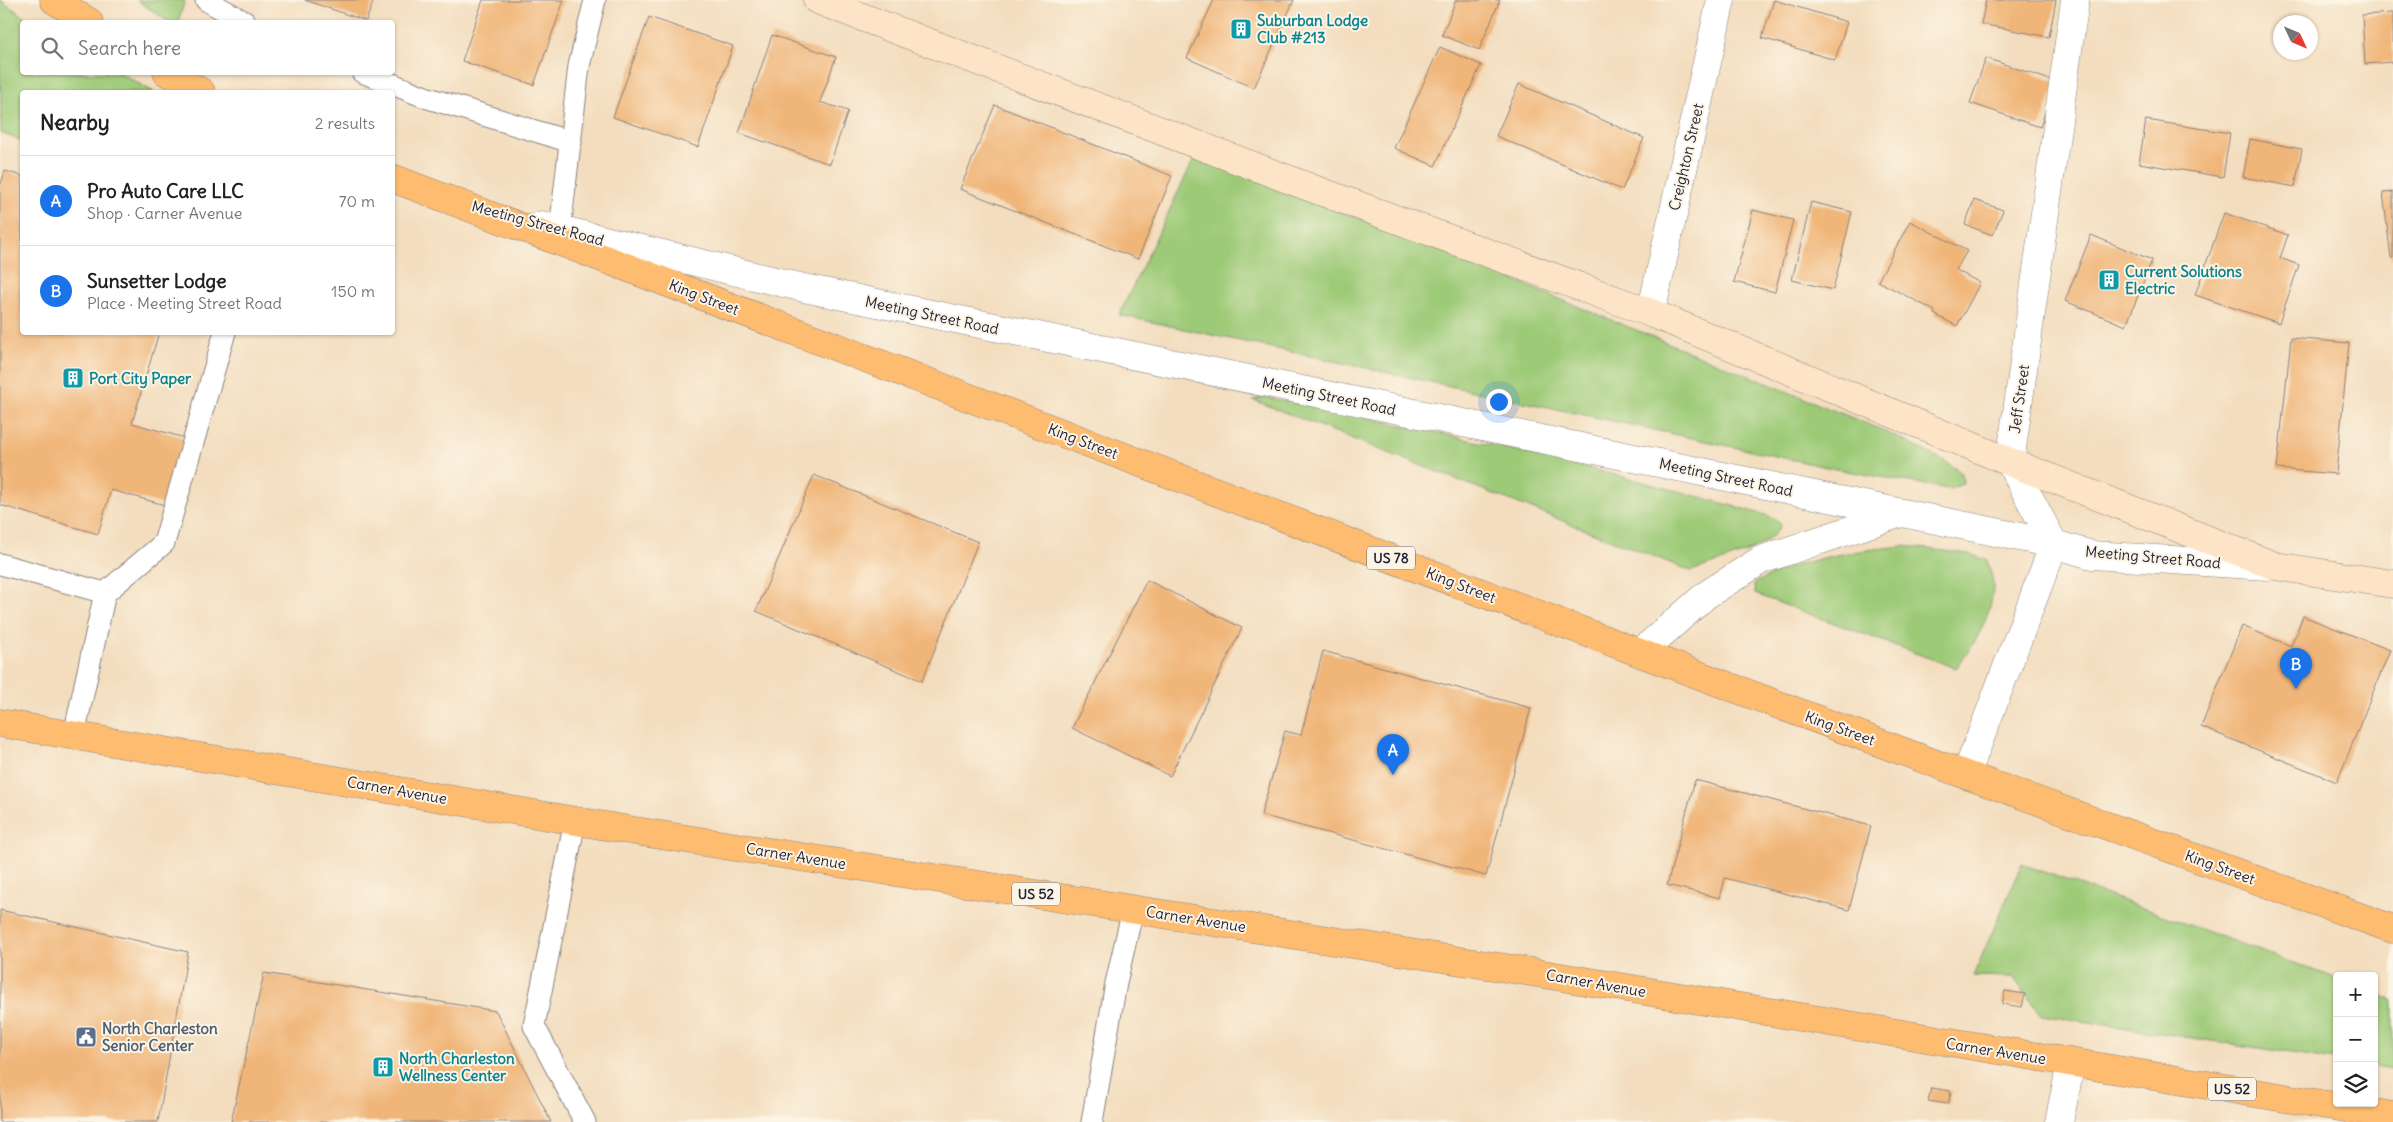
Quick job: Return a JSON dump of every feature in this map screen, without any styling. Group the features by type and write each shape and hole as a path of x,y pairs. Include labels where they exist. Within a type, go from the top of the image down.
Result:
{"main road":[{"path":"54,0 86,20"},
{"path":"172,75 198,90"},
{"name":"King Street","path":"395,179 1640,653 1966,775 2393,929"},
{"name":"Carner Avenue","path":"0,723 576,821 1522,971 2393,1116"}],"street":[{"name":"Meeting Street Road","path":"817,0 1651,313 2010,462 2275,566"},
{"name":"Creighton Street","path":"1651,313 1721,0"},
{"name":"Jeff Street","path":"2010,462 2075,0"},
{"name":"Meeting Street Road","path":"395,179 490,212 804,288 2054,544 2092,555 2275,566 2393,584"},
{"path":"1966,775 2054,544 2010,462"},
{"path":"1640,653 1706,595 1761,560 1901,513"},
{"path":"2059,1122 2071,1063"}],"lane":[{"path":"206,0 241,20"},
{"path":"560,230 580,66 595,0"},
{"path":"370,75 425,97 571,142"},
{"path":"74,736 105,593 164,543 224,335"},
{"path":"0,564 105,593"},
{"path":"576,821 534,1026 585,1122"},
{"path":"1092,1122 1116,983 1132,909"}],"green space":[{"path":"0,0 29,20 20,20 20,75 124,75 150,90 20,90 20,140 1,133"},
{"path":"137,0 185,0 179,20 166,20"},
{"path":"1195,157 1375,224 1882,430 1943,460 1962,473 1963,484 1949,489 1836,469 1119,315"},
{"path":"1265,397 1392,423 1581,466 1769,516 1781,524 1775,534 1754,549 1691,571 1253,400"},
{"path":"1904,546 1969,554 1987,560 1993,583 1990,606 1982,628 1970,650 1956,668 1755,594 1754,584 1772,575 1808,562 1846,553"},
{"path":"2022,864 2333,978 2333,1059 2041,1015 2013,977 1973,976"},
{"path":"2378,994 2393,1000 2393,1069 2378,1067"}],"building":[{"path":"305,0 374,0 366,20"},
{"path":"483,0 564,0 534,85 462,61"},
{"name":"Suburban Lodge Club #213","path":"1214,0 1294,0 1254,88 1187,58"},
{"path":"1456,0 1500,0 1479,50 1442,35"},
{"path":"1774,0 1847,22 1835,60 1762,38"},
{"path":"1986,0 2056,0 2049,37 1981,24"},
{"path":"2393,13 2393,62 2365,64 2362,15"},
{"path":"649,17 733,46 698,147 613,117"},
{"path":"772,35 836,57 820,102 848,111 830,164 739,133"},
{"path":"1440,47 1481,65 1435,166 1394,148"},
{"path":"1986,58 2056,82 2040,127 1970,103"},
{"path":"1519,84 1644,138 1622,190 1496,136"},
{"path":"995,105 1172,176 1138,259 960,189"},
{"path":"2146,120 2230,133 2223,177 2139,163"},
{"path":"2250,139 2302,149 2295,187 2243,177"},
{"name":"Port City Paper","path":"5,171 20,175 20,335 158,335 132,423 185,438 165,505 111,490 98,534 0,505 0,187"},
{"path":"2393,192 2393,258 2391,258 2383,193"},
{"path":"1974,200 2003,210 1993,235 1965,225"},
{"path":"1811,202 1852,212 1833,290 1792,280"},
{"path":"1753,210 1793,220 1775,292 1734,282"},
{"path":"2224,213 2288,235 2280,258 2299,265 2279,323 2195,295"},
{"path":"1910,221 1967,251 1956,270 1980,283 1957,326 1934,314 1935,311 1878,281"},
{"name":"Current Solutions Electric","path":"2091,235 2152,260 2126,326 2065,301"},
{"path":"2291,338 2349,343 2336,474 2277,469"},
{"path":"814,475 978,542 922,681 756,611"},
{"path":"1147,580 1242,628 1170,776 1072,728"},
{"path":"2303,616 2390,650 2337,782 2201,727 2242,626 2291,646"},
{"path":"1323,651 1531,708 1486,876 1261,815 1285,731 1301,735"},
{"path":"1695,780 1871,826 1849,910 1725,878 1720,898 1667,885"},
{"name":"North Charleston Senior Center","path":"0,910 188,952 158,1122 0,1122"},
{"name":"North Charleston Wellness Center","path":"264,973 496,1011 551,1122 231,1122"},
{"path":"2005,991 2025,994 2022,1007 2002,1004"},
{"path":"1931,1088 1951,1091 1948,1104 1928,1101"}],"place":[{"name":"Suburban Lodge Club #213","path":"1241,29"},
{"name":"Current Solutions Electric","path":"2109,280"},
{"name":"Port City Paper","path":"73,378"},
{"name":"Sunsetter Lodge","path":"2296,689"},
{"name":"Pro Auto Care LLC","path":"1393,775"},
{"name":"North Charleston Senior Center","path":"86,1037"},
{"name":"North Charleston Wellness Center","path":"383,1067"}]}
